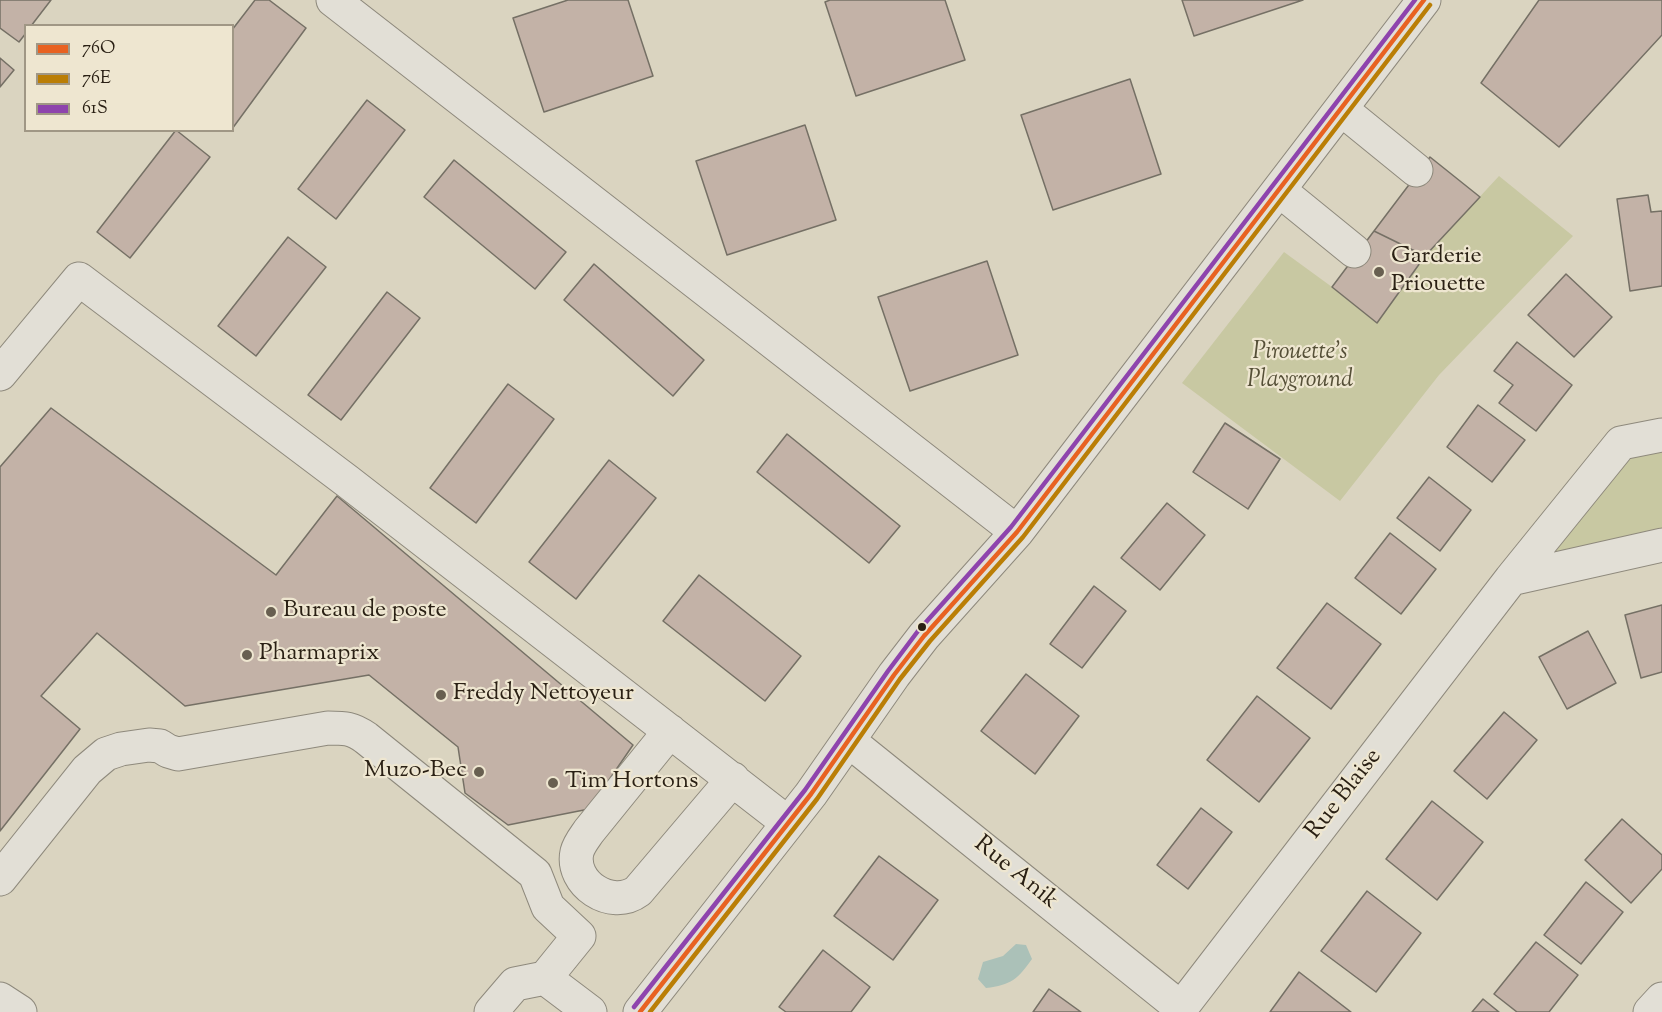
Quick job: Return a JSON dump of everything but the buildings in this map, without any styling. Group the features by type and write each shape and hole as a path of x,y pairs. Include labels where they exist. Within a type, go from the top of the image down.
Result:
{"street":[{"path":"333,0 1017,532"},
{"path":"640,1012 811,794 924,636 1017,532 1424,0"},
{"path":"1341,109 1416,170"},
{"path":"1279,190 1354,251"},
{"path":"0,374 79,279 347,481 788,823"},
{"name":"Rue Blaise","path":"1180,1010 1511,579 1621,442 1662,435"},
{"path":"1511,579 1662,545"},
{"path":"0,879 87,770 106,754 149,744 178,754 328,728 345,728 356,731 366,738 535,874 548,907 579,936 545,978 515,984 491,1012"},
{"path":"670,731 581,843 576,860 588,886 596,892 616,899 632,896 733,779"},
{"name":"Rue Anik","path":"849,741 1180,1010"},
{"path":"545,978 590,1012"},
{"path":"0,999 20,1012"},
{"path":"1650,1012 1662,999"}],"green space":[{"name":"Pirouette's Playground","path":"1499,176 1573,236 1439,375 1340,501 1182,383 1284,252 1377,323 1425,256"},
{"path":"1662,435 1662,545 1511,579 1621,443"}],"shaded area":[{"path":"1016,944 1026,945 1032,959 1013,980 986,988 978,979 983,962 1003,956"}],"transit line":[{"name":"61S","path":"634,1007 805,790 918,631 1011,527 1415,0"},
{"name":"76O","path":"640,1012 811,794 924,636 1017,532 1424,0"},
{"name":"76E","path":"650,1012 817,799 900,679 930,641 1023,537 1430,5"}],"place":[{"name":"Garderie Priouette","path":"1379,272"},
{"name":"Bureau de poste","path":"271,612"},
{"name":"Pharmaprix","path":"247,655"},
{"name":"Freddy Nettoyeur","path":"441,695"},
{"name":"Muzo-Bec","path":"479,772"},
{"name":"Tim Hortons","path":"553,783"}]}
